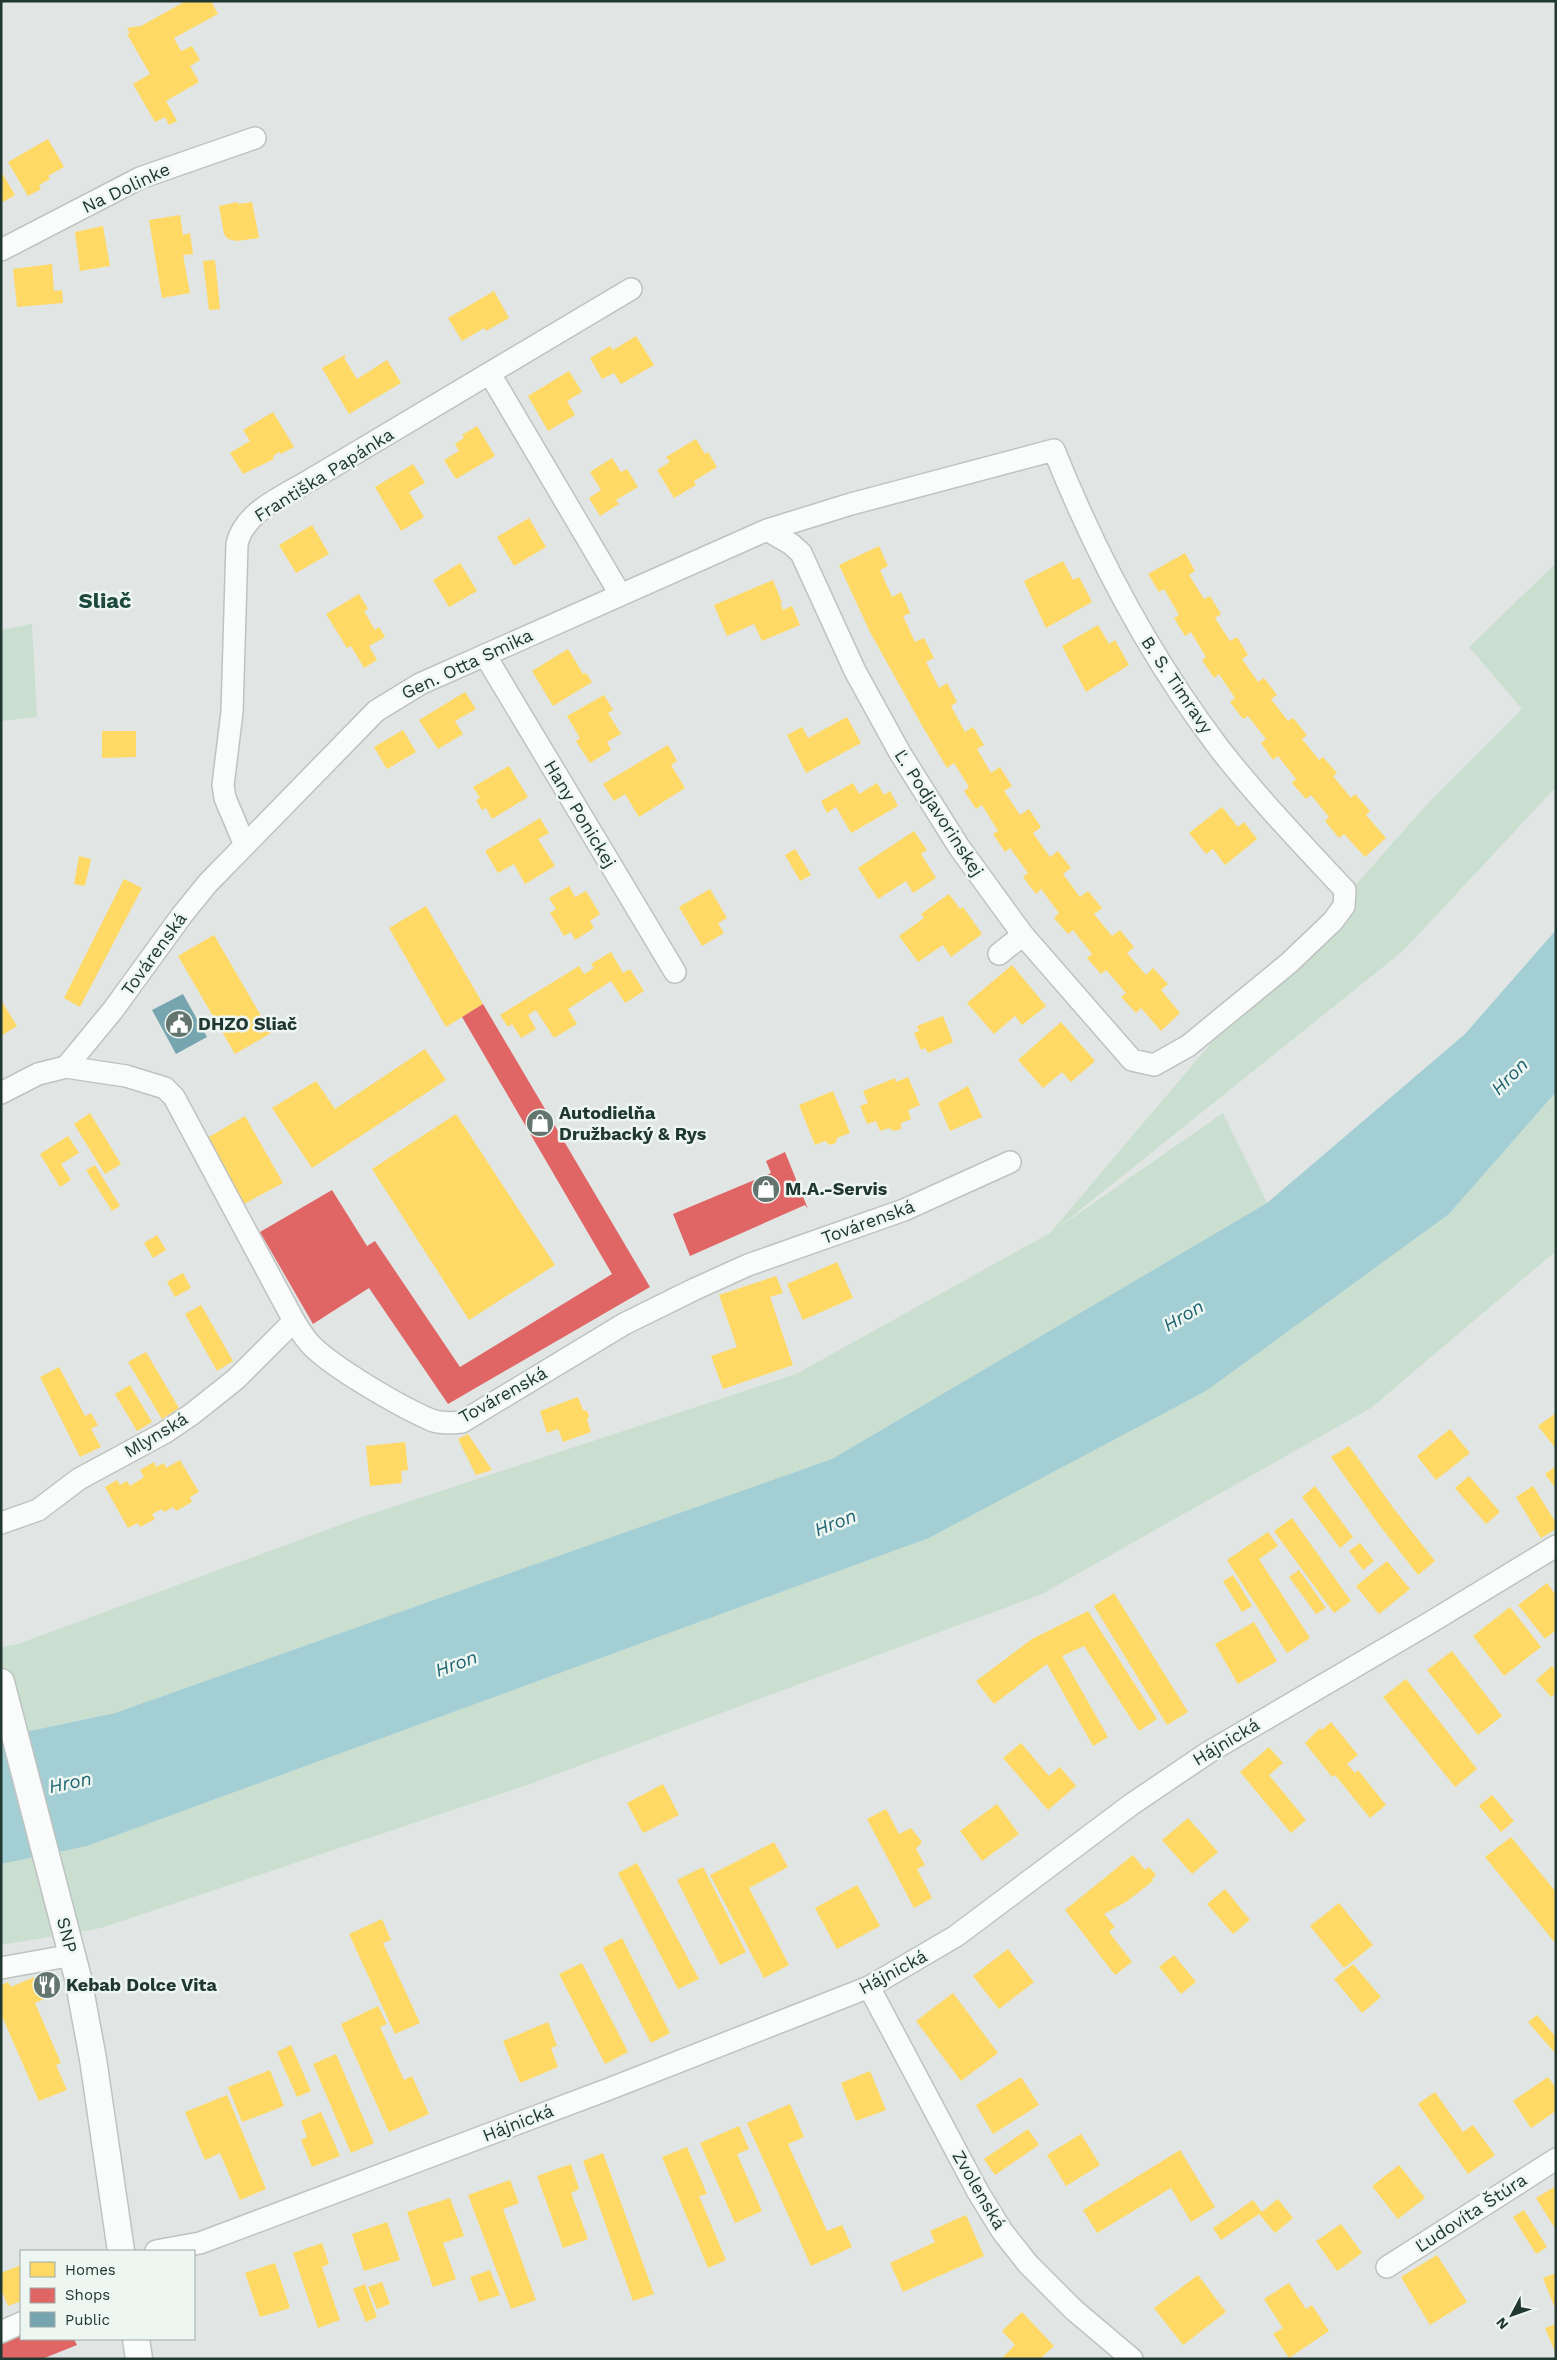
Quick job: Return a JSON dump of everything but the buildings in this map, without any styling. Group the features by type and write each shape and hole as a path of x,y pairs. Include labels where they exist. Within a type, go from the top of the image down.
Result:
{"street":[{"name":"Na Dolinke","path":"1,250 140,178 255,138"},
{"name":"Františka Papánka","path":"244,844 225,798 223,785 232,712 237,544 243,526 268,507 631,289"},
{"path":"490,374 620,594"},
{"name":"Gen. Otta Smika","path":"244,844 376,711 420,684 767,530 851,504 1054,450"},
{"name":"B. S. Timravy","path":"1054,450 1078,510 1108,569 1139,628 1178,688 1219,747 1274,814 1345,890 1344,906 1333,921 1290,963 1188,1046 1154,1065"},
{"name":"Ľ. Podjavorinskej","path":"767,530 791,544 801,553 847,654 900,753 959,848 1023,935 1132,1060 1154,1065"},
{"name":"Hany Ponickej","path":"484,656 674,972"},
{"name":"Továrenská","path":"66,1067 113,1010 182,915 244,844"},
{"path":"999,954 1023,935"},
{"name":"Továrenská","path":"1,1094 38,1074 66,1067 126,1076 165,1088 174,1097 294,1321 311,1345 324,1356 382,1393 430,1420 446,1423 462,1422 624,1324 695,1289 748,1265 904,1210 1010,1162"},
{"name":"Mlynská","path":"1,1523 38,1510 79,1479 164,1433 192,1414 236,1379 294,1321"},
{"name":"Hájnická","path":"162,2250 200,2243 609,2089 869,1987 956,1936 1132,1804 1209,1752 1432,1622 1556,1546"},
{"name":"SNP","path":"1,1682 72,1955 93,2059 121,2250"},
{"path":"1,1968 72,1955"},
{"name":"Zvolenská","path":"869,1987 978,2192 1002,2231 1028,2264 1074,2310 1132,2359"},
{"name":"Ľudovíta Štúra","path":"1387,2267 1556,2159"},
{"path":"1,2332 20,2323"},
{"path":"136,2340 139,2359"}],"green space":[{"path":"1556,563 1556,787 1403,951 1059,1227 1223,1113 1267,1203 832,1459 115,1713 1,1737 1,1647 18,1644 356,1519 796,1374 1050,1233 1256,990 1343,899 1431,800 1522,709 1469,647"},
{"path":"32,624 37,717 1,721 1,630"},
{"path":"1556,1092 1556,1251 1371,1408 1042,1594 530,1784 101,1928 1,1945 1,1864 87,1846 929,1538 1206,1391 1449,1214"}],"water":[{"name":"Hron","path":"1556,930 1556,1092 1449,1214 1206,1391 929,1538 87,1846 1,1864 1,1737 115,1713 832,1459 1267,1203 1465,1034"}],"place":[{"name":"DHZO Sliač","path":"179,1024"},
{"name":"Autodielňa Družbacký & Rys","path":"540,1123"},
{"name":"M.A.-Servis","path":"766,1189"},
{"name":"Kebab Dolce Vita","path":"47,1985"}],"district":[{"name":"Sliač","path":"105,600"}]}
